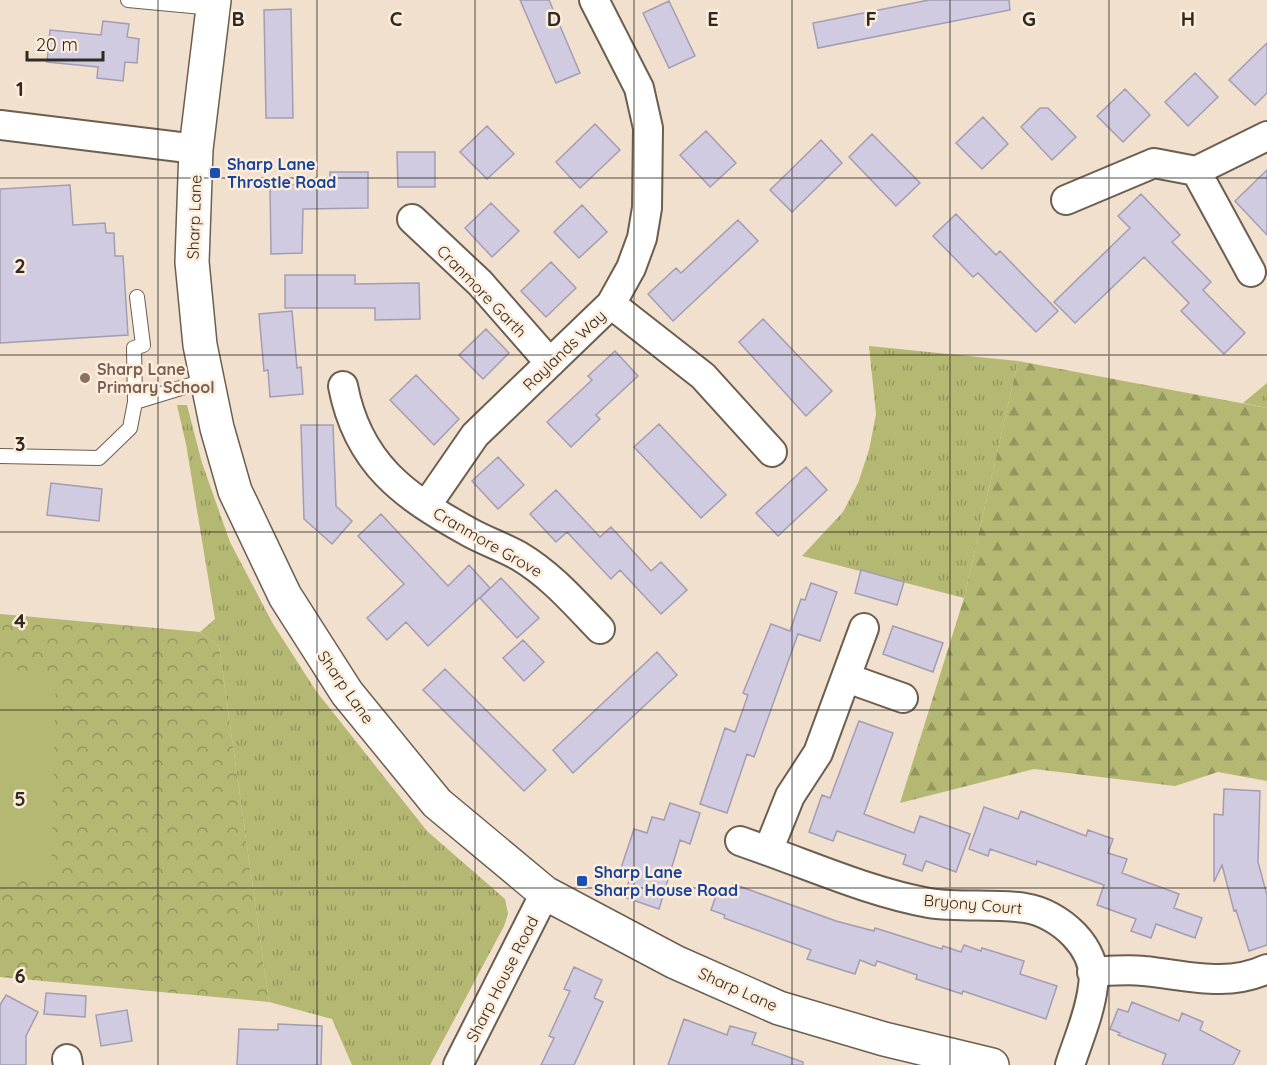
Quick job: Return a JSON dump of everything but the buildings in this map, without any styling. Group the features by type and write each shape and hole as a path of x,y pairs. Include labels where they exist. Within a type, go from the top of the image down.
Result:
{"street":[{"name":"Raylands Way","path":"426,506 475,435 611,304 631,268 642,238 647,208 648,128 639,88 594,0"},
{"name":"Sharp Lane","path":"214,4 196,149 192,262 200,345 217,428 235,491 285,596 347,693 437,803 546,893 675,962 779,1008 884,1039 992,1065"},
{"path":"0,125 196,149"},
{"path":"1066,200 1154,163 1196,171 1267,136"},
{"path":"1196,171 1251,272"},
{"name":"Cranmore Garth","path":"412,219 480,283 550,363"},
{"path":"611,304 702,376 772,452"},
{"name":"Cranmore Grove","path":"343,386 348,409 368,455 397,486 470,532 519,556 556,582 600,629"},
{"path":"768,851 790,796 818,753 864,628"},
{"path":"847,678 903,698"},
{"name":"Bryony Court","path":"740,841 881,892 931,903 1025,908 1050,915 1072,930 1086,952 1094,984 1070,1065"},
{"name":"Sharp House Road","path":"458,1065 546,893"},
{"path":"1092,972 1142,971 1219,981 1254,975 1267,969"}],"lane":[{"path":"128,0 214,4"},
{"path":"0,456 99,458 130,428 135,402 134,348 143,345 137,297"},
{"path":"135,402 207,380"}],"green space":[{"path":"869,346 1018,361 964,598 802,556 843,512 858,483 869,450 876,414"},
{"path":"1018,361 1267,408 1267,781 1218,772 1175,786 1034,769 900,803 964,598"},
{"path":"1267,383 1267,408 1243,403"},
{"path":"177,405 187,405 202,463 230,542 273,624 316,691 427,831 505,899 508,914 504,926 430,1065 352,1065 332,1019 269,1002 219,646 200,632 215,619 186,444"},
{"path":"0,614 200,632 219,646 269,1002 0,977"},
{"path":"0,670 56,673 51,879 0,876"}],"place":[{"name":"Sharp Lane Throstle Road","path":"215,173"},
{"name":"Sharp Lane Primary School","path":"85,378"},
{"name":"Sharp Lane Sharp House Road","path":"582,881"}]}
